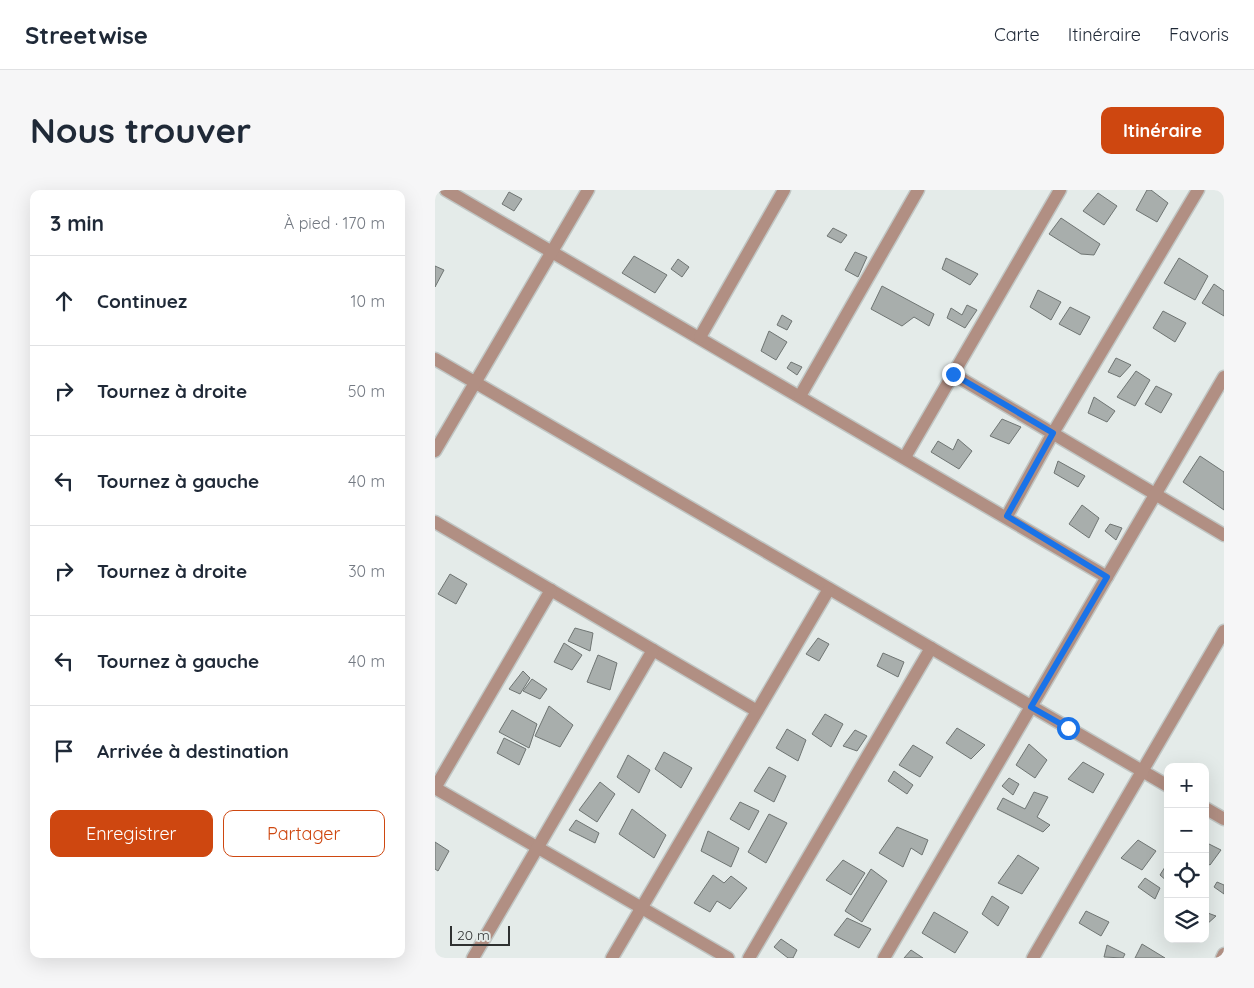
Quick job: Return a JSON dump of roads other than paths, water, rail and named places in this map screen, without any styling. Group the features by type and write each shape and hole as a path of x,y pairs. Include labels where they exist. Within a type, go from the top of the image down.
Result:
{"street":[{"path":"446,190 905,456 1107,577"},
{"path":"435,451 588,190"},
{"path":"700,337 784,190"},
{"path":"799,396 918,190"},
{"path":"905,456 1060,190"},
{"path":"1007,516 1053,433 1198,190"},
{"path":"435,359 1164,784"},
{"path":"953,374 1224,535"},
{"path":"884,958 1224,377"},
{"path":"435,522 757,711"},
{"path":"612,958 829,589"},
{"path":"551,590 435,788 728,958"},
{"path":"1033,958 1224,631"},
{"path":"749,958 931,648"},
{"path":"473,958 653,650"},
{"path":"1209,810 1224,819"},
{"path":"1222,958 1224,954"}]}
